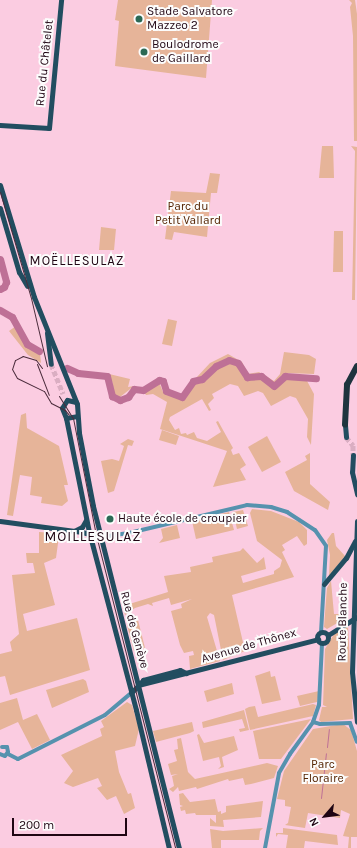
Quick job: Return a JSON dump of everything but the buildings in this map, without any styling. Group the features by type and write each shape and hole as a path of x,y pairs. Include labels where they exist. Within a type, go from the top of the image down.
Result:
{"highway":[{"path":"345,425 347,385 357,366"}],"main road":[{"name":"Rue du Châtelet","path":"0,125 49,128 61,0"},
{"name":"Rue de Genève","path":"0,185 28,284 76,402 76,416 101,537 179,848"},
{"name":"Rue de Genève","path":"0,208 19,272 28,284"},
{"name":"Rue de Genève","path":"47,332 51,364"},
{"path":"49,354 56,350"},
{"name":"Rue de Genève","path":"63,394 65,401 62,409 66,418 86,520 169,848"},
{"path":"65,401 71,399 76,402"},
{"path":"66,418 76,416"},
{"path":"345,425 346,437"},
{"path":"353,455 352,472 357,494"},
{"path":"74,531 86,520"},
{"path":"0,521 90,533 101,537"},
{"name":"Route Blanche","path":"357,521 352,672 357,722"},
{"path":"324,584 346,558 356,538"},
{"path":"328,635 357,617"},
{"path":"321,633 328,635 328,642 322,644 318,639 321,633"},
{"name":"Avenue de Thônex","path":"138,685 318,639"},
{"path":"131,693 138,685"}],"street":[{"path":"101,537 129,533 240,506 271,507 294,516 315,530 323,539 326,553 321,633"},
{"path":"265,848 279,773 290,754 313,722 322,696 322,644"},
{"path":"0,754 8,754 17,760 105,715 131,693"},
{"path":"313,722 320,724 350,723 357,742"},
{"path":"0,747 7,747 8,754"}],"green space":[{"path":"118,0 212,0 206,78 115,66 119,21 115,20"},
{"path":"349,0 355,0 357,14 357,141 354,141 353,36 350,7 352,3"},
{"path":"322,146 333,146 334,178 319,178"},
{"path":"351,146 357,147 355,300 352,300 355,151"},
{"name":"Parc du Petit Vallard","path":"210,173 220,174 217,193 211,193 207,237 174,232 172,240 165,239 171,191 206,193"},
{"path":"101,227 116,229 114,250 99,250"},
{"path":"334,231 343,231 343,272 333,272"},
{"path":"168,319 177,321 172,346 162,344"},
{"path":"16,326 25,343 40,353 41,363 28,355 9,331"},
{"path":"284,352 309,355 316,359 314,374 286,373 274,384 260,374 247,376 238,362 226,359 214,365 202,377 196,378 210,363 228,354 242,362 248,374 259,372 274,381 280,374"},
{"path":"228,362 238,365 246,379 261,378 274,387 286,377 306,379 314,394 311,445 307,437 308,419 296,398 290,396 271,406 263,393 258,391 244,396 238,386 230,384 212,394 214,398 208,404 211,410 209,411 202,399 170,417 169,420 175,430 179,428 181,434 186,433 187,435 194,432 197,438 207,441 221,432 216,422 218,421 233,448 231,450 233,455 239,453 246,465 240,469 246,480 213,487 227,451 160,429 167,402 153,394 146,395 144,392 159,382 163,392 182,400 193,383 201,382 222,363"},
{"path":"105,373 130,379 128,387 134,386 120,397 115,397 112,381"},
{"path":"26,413 27,428 59,446 68,485 64,485 68,501 62,506 41,503 42,497 30,495 32,477 20,475 13,516 7,515 21,415"},
{"path":"162,430 179,436 176,445 159,440"},
{"path":"267,436 281,462 262,472 248,447"},
{"path":"128,439 134,441 132,446 128,445 114,491 108,493 101,461 112,459 119,461 124,446 120,444"},
{"path":"310,453 310,484 330,502 328,510 294,491 285,472 307,460 305,456"},
{"path":"252,509 271,511 299,522 307,530 307,544 304,546 297,536 282,545 285,550 282,552 294,577 232,595 245,651 223,660 214,615 210,613 207,617 220,661 190,669 189,656 194,655 193,651 184,653 180,645 171,611 182,608 181,604 192,599 171,605 169,598 152,603 153,606 148,604 135,608 125,615 123,606 168,592 164,576 191,572 190,567 213,562 212,557 240,551 243,548 257,563 264,557 266,569 241,576 243,583 274,574 274,571 280,567 282,560 257,541 250,513"},
{"path":"243,510 248,526 237,529 233,512"},
{"path":"229,512 234,530 196,539 192,521"},
{"path":"177,525 180,538 159,543 163,538 161,529"},
{"path":"39,532 56,533 59,536 56,558 44,563 55,605 23,614 27,631 77,618 90,670 10,695 5,676 0,677 0,654 12,651 10,642 19,634 12,575 35,573 33,563 27,563 26,553 39,553"},
{"path":"332,533 334,533 336,546 345,556 329,576 330,555 327,540"},
{"path":"331,581 334,614 346,614 346,618 327,629 324,627 327,588"},
{"path":"138,620 145,648 134,651 127,625"},
{"path":"348,626 353,719 321,722 319,720 322,707 327,707 323,705 325,649 334,634"},
{"path":"270,671 271,677 275,676 281,700 262,704 255,676"},
{"path":"83,679 86,681 89,692 52,708 46,690"},
{"path":"232,683 234,694 207,702 204,691"},
{"path":"319,691 317,702 300,706 297,696"},
{"path":"17,698 23,720 37,714 50,740 32,749 18,722 0,730 0,703"},
{"path":"127,702 132,705 139,729 135,746 115,751 119,772 128,794 131,793 135,808 124,814 116,796 107,800 97,788 102,786 98,778 73,787 64,783 73,771 61,755 102,736 100,729 104,727 101,721"},
{"path":"313,704 316,705 313,716 250,730 245,709 255,706 258,717"},
{"path":"244,710 249,730 240,732 239,729 245,728 242,719 203,728 202,722"},
{"path":"311,719 281,759 259,759 253,731"},
{"path":"192,722 194,731 156,742 153,731"},
{"name":"Parc Floraire","path":"343,724 351,730 357,751 357,837 351,837 351,848 348,848 349,837 343,836 350,814 341,810 340,818 308,813 305,828 285,825 288,823 291,807 285,806 285,800 277,799 284,771 313,729"},
{"path":"199,734 204,743 234,736 238,750 222,757 224,767 218,769 221,766 219,757 203,761 197,735"},
{"path":"181,738 188,772 195,779 267,763 278,766 274,778 245,785 243,778 229,781 228,779 197,789 196,787 179,791 178,787 173,792 169,789 174,786 172,776 178,774 171,775 168,764 177,761 174,750 178,749 177,739"},
{"path":"183,793 190,802 215,799 218,812 221,811 221,814 226,812 226,806 263,801 261,817 223,820 224,827 210,826 210,818 216,823 216,815 196,815 195,813 186,814 185,810 181,811 180,807 183,806 180,805 179,794"},
{"path":"263,828 260,831 259,840 221,840 221,848 212,848 210,829 223,831"},
{"path":"283,828 337,835 338,845 305,841 304,848 286,848 288,835 278,834 276,837 276,833 283,833"}],"waterway":[{"path":"0,259 6,282 4,287 0,289"},
{"path":"0,310 12,317 27,344 39,351"},
{"path":"67,368 78,373 107,376 112,396 120,400 128,397 134,389 143,390 159,380 163,381 166,391 182,397 193,381 202,379 216,366 229,360 238,363 247,377 261,376 274,386 285,376 316,378"},
{"path":"327,747 329,729"},
{"path":"321,798 326,753"}],"tunnel":[{"path":"51,364 63,394"},
{"path":"346,437 353,445 353,455"}],"tram line":[{"path":"0,192 31,298 47,366"},
{"path":"42,368 36,360 23,356 15,360 12,369 17,378 44,391 51,403 65,410 69,415"},
{"path":"37,364 49,395"},
{"path":"59,396 73,418 96,535 175,848"}],"place":[{"name":"Stade Salvatore Mazzeo 2","path":"139,19"},
{"name":"Boulodrome de Gaillard","path":"144,52"},
{"name":"Haute école de croupier","path":"110,519"}],"district":[{"name":"MOËLLESULAZ","path":"77,261"},
{"name":"MOILLESULAZ","path":"93,537"}]}
